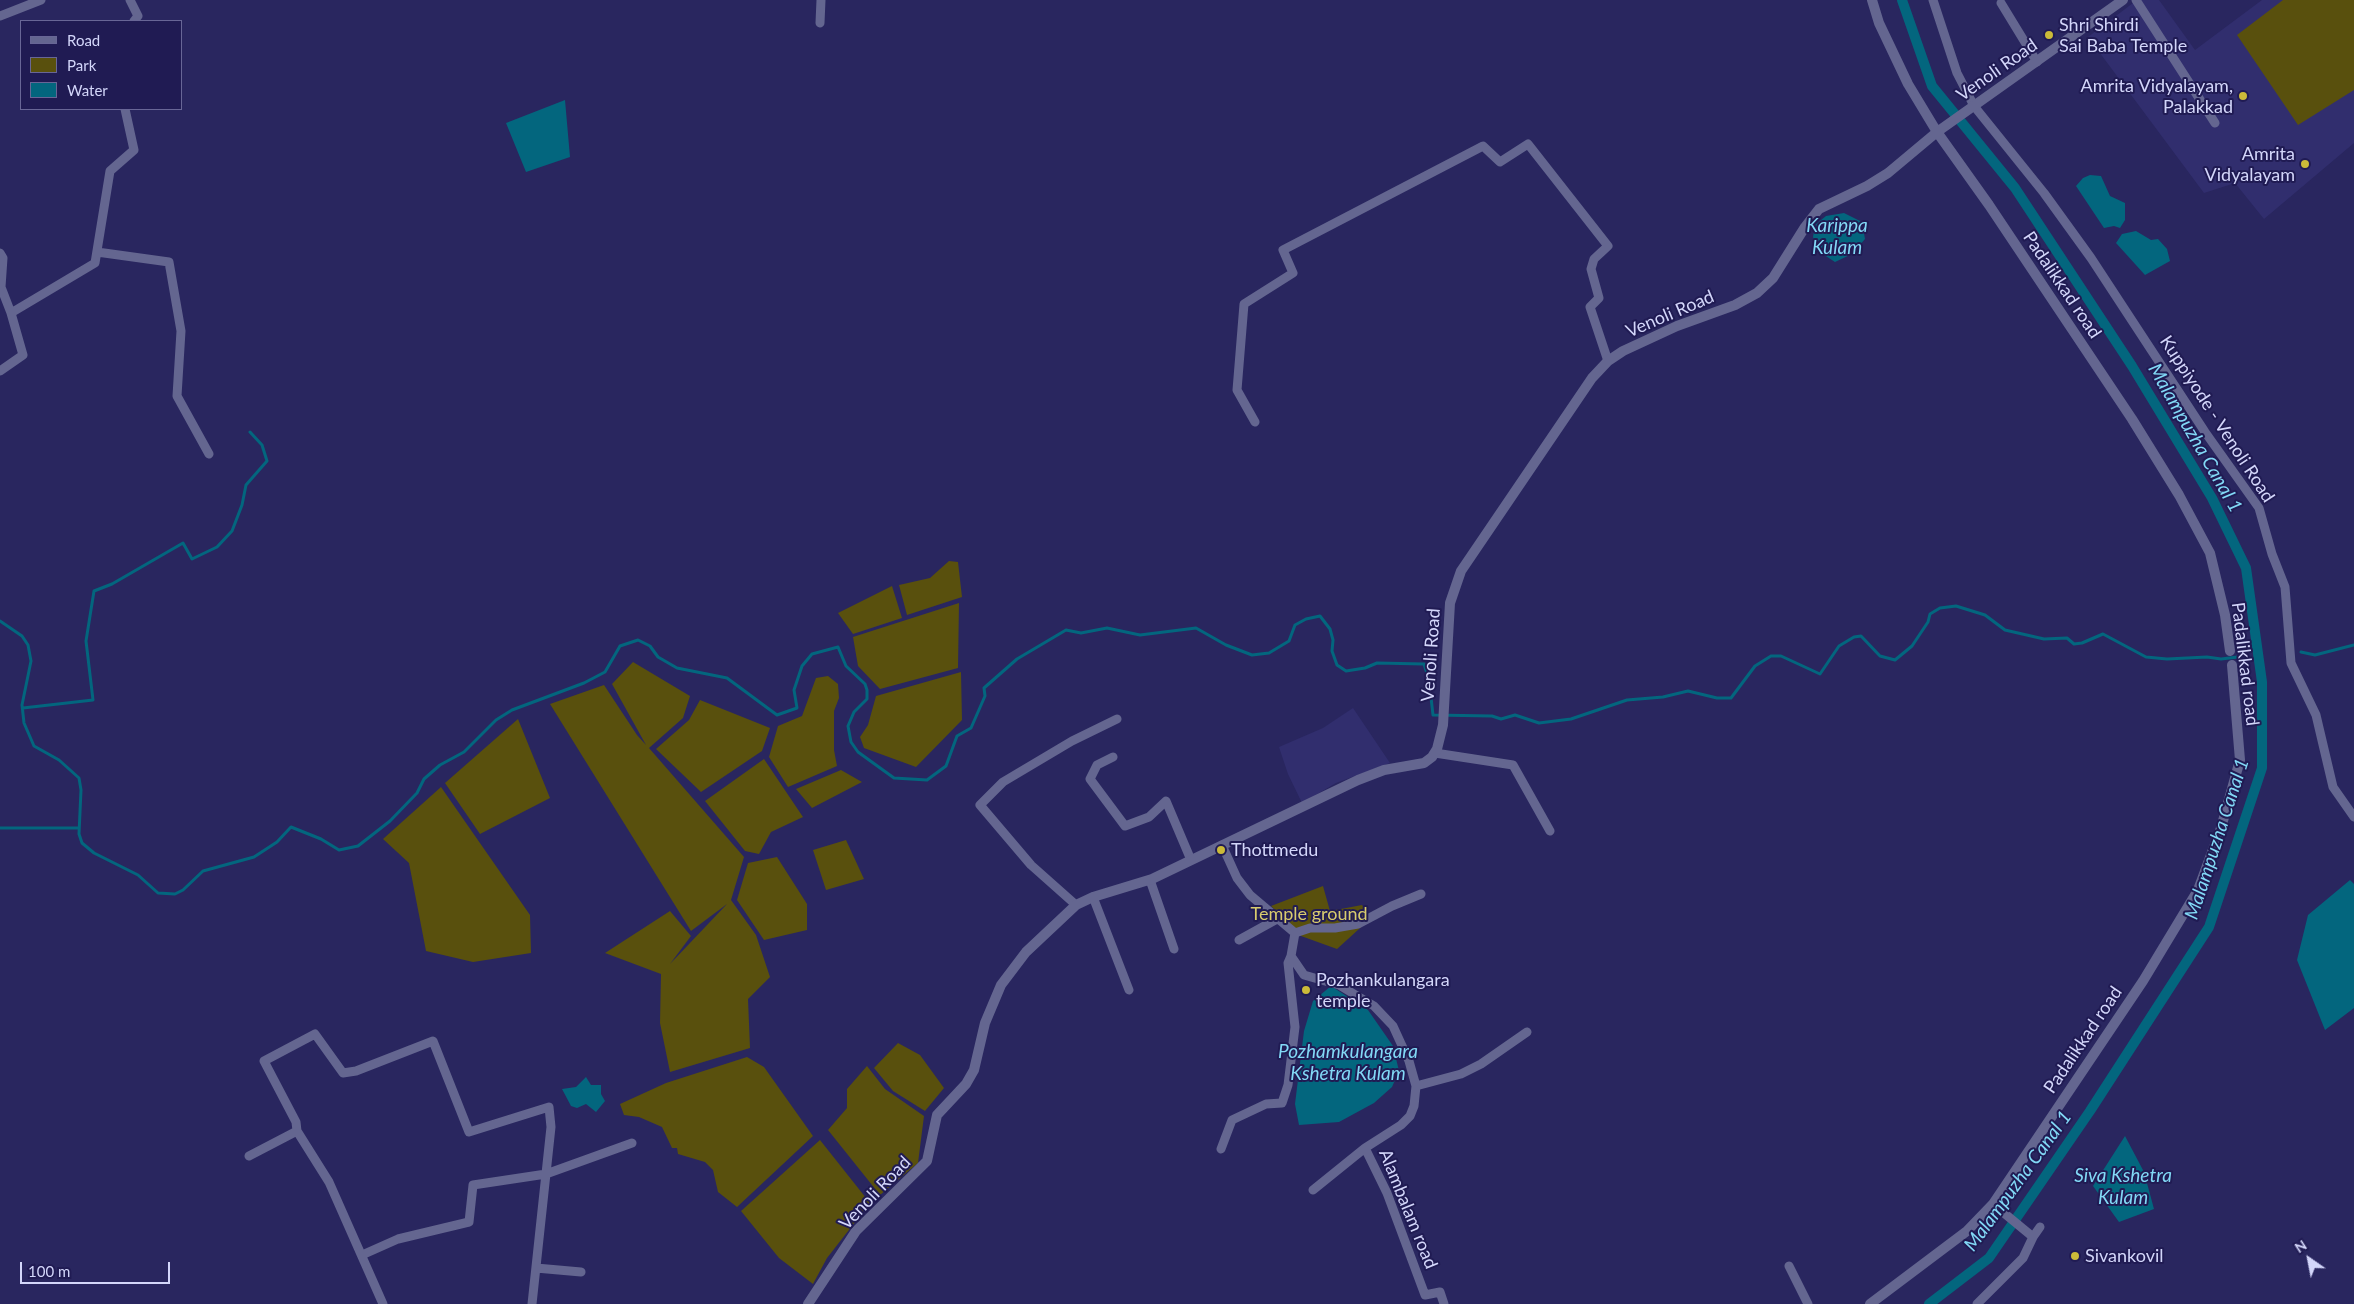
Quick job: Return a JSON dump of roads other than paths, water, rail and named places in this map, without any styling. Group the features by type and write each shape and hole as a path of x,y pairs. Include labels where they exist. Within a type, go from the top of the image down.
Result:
{"street":[{"path":"0,16 41,0"},
{"path":"130,0 138,16 135,20"},
{"path":"820,0 820,23"},
{"name":"Padalikkad road","path":"1870,1304 1967,1231 1993,1204 2143,981 2198,890 2221,828 2240,760 2232,665 2225,615 2210,553 2179,495 2115,394 1908,84 1879,23 1872,0"},
{"name":"Kuppiyode - Venoli Road","path":"1933,0 1957,73 1974,106 2044,193 2091,258 2205,432 2259,508 2272,554 2285,587 2291,663 2316,715 2333,787 2354,817"},
{"name":"Venoli Road","path":"808,1304 856,1231 928,1161 937,1115 966,1084 974,1070 984,1024 1001,985 1026,952 1076,905 1093,897 1150,880 1358,780 1384,770 1424,763 1435,753 1443,725 1450,603 1461,571 1577,399 1592,378 1608,361 1678,326 1735,305 1757,293 1773,278 1805,226 1819,209 1867,186 1888,173 1940,130 2123,0"},
{"path":"2136,0 2215,123"},
{"path":"2001,2 2037,62"},
{"path":"11,312 95,263 110,171 134,150 125,110"},
{"path":"1256,422 1237,390 1244,304 1293,273 1283,250 1483,146 1500,162 1528,144 1608,246 1594,259 1591,269 1599,298 1590,307 1608,361"},
{"path":"97,252 169,262 181,331 177,396 209,454"},
{"path":"0,253 3,258 1,287 11,312 23,356 0,371"},
{"path":"1076,905 1031,865 980,805 1003,782 1072,741 1117,719"},
{"path":"1435,753 1513,765 1550,831"},
{"path":"1113,757 1097,765 1090,779 1126,826 1149,817 1166,801 1191,860"},
{"path":"1222,844 1237,878 1250,895 1295,933"},
{"path":"1150,880 1174,949"},
{"path":"1295,933 1310,928 1335,928 1358,924 1392,906 1421,894"},
{"path":"1093,897 1129,990"},
{"path":"1239,940 1277,919"},
{"path":"1221,1149 1232,1120 1266,1104 1282,1103 1288,1085 1294,1027 1288,963 1295,933"},
{"path":"1290,979 1304,976 1291,956"},
{"name":"Alambalam road","path":"1304,976 1340,985 1380,1013 1393,1026 1409,1061 1416,1086 1414,1106 1410,1116 1401,1125 1365,1148 1387,1193 1425,1295 1440,1292 1444,1304"},
{"path":"1416,1086 1461,1074 1481,1064 1527,1032"},
{"path":"383,1304 330,1182 297,1131 296,1122 264,1061 316,1034 343,1073 356,1071 433,1041 469,1132 549,1107 551,1128 532,1304"},
{"path":"249,1156 297,1131"},
{"path":"362,1255 398,1239 469,1222 473,1186 546,1174 632,1142"},
{"path":"1313,1190 1365,1148"},
{"path":"1993,1204 2033,1237"},
{"path":"1977,1304 2023,1258 2040,1227"},
{"path":"1789,1266 1808,1304"},
{"path":"536,1268 581,1272"}],"water":[{"path":"565,100 570,157 526,172 506,123"},
{"path":"2090,175 2101,176 2110,196 2125,203 2125,220 2120,228 2114,226 2104,228 2076,186 2083,178"},
{"name":"Karippa Kulam","path":"1844,213 1862,222 1865,239 1852,254 1835,262 1818,251 1813,237 1815,225 1826,216"},
{"path":"2136,231 2151,240 2158,239 2167,249 2170,261 2145,275 2116,243 2122,234"},
{"path":"2350,880 2354,884 2354,1008 2325,1030 2297,960 2308,915"},
{"name":"Pozhamkulangara Kshetra Kulam","path":"1331,986 1368,1010 1393,1046 1399,1071 1392,1087 1374,1103 1339,1122 1299,1125 1295,1104 1304,1031 1313,1001"},
{"path":"586,1077 591,1085 601,1085 601,1094 605,1101 596,1112 586,1104 577,1108 571,1106 562,1089 576,1087"},
{"name":"Siva Kshetra Kulam","path":"2125,1136 2144,1172 2154,1209 2119,1222 2093,1186"}],"waterway":[{"name":"Malampuzha Canal 1","path":"1902,0 1932,86 2015,188 2132,366 2212,498 2246,568 2262,682 2262,768 2209,927 2090,1111 1989,1258 1929,1304"},
{"path":"23,708 93,700 86,641 94,591 112,584 183,543 192,559 217,547 232,531 242,505 246,485 267,461 262,445 250,432"},
{"path":"0,621 22,636 28,645 31,661 22,705 24,723 34,746 59,760 79,778 81,790 79,834 82,843 94,853 138,875 158,893 175,894 183,890 203,871 254,857 277,842 291,827 321,839 339,850 358,846 390,821 417,793 424,779 440,765 464,752 496,720 512,710 584,683 605,672 620,646 638,640 650,646 658,657 677,668 727,678 777,715 797,708 794,690 802,666 812,654 838,647 846,666 865,684 867,690 867,699 854,712 848,726 851,742 858,752 894,778 927,780 946,766 957,736 971,728 985,696 984,688 1017,659 1066,630 1081,633 1107,628 1140,635 1196,628 1226,645 1252,655 1269,653 1289,641 1295,625 1306,619 1320,616 1330,629 1333,640 1332,651 1337,665 1346,671 1365,668 1377,663 1424,664 1429,680 1433,715 1492,716 1501,719 1515,715 1539,723 1571,719 1627,700 1663,697 1688,691 1717,698 1731,698 1755,666 1771,656 1781,656 1820,674 1839,646 1854,637 1861,636 1880,656 1895,660 1912,646 1928,622 1930,614 1940,608 1956,606 1985,615 2005,630 2044,639 2067,638 2074,644 2082,643 2103,634 2146,657 2167,659 2207,657 2221,659 2238,657"},
{"path":"2301,652 2315,655 2354,645"},
{"path":"0,828 79,828"}],"place":[{"name":"Shri Shirdi Sai Baba Temple","path":"2049,35"},
{"name":"Amrita Vidyalayam, Palakkad","path":"2243,96"},
{"name":"Amrita Vidyalayam","path":"2305,164"},
{"name":"Thottmedu","path":"1221,850"},
{"name":"Pozhankulangara temple","path":"1306,990"},
{"name":"Sivankovil","path":"2075,1256"}],"park label":[{"name":"Temple ground","path":"1309,914"}]}
